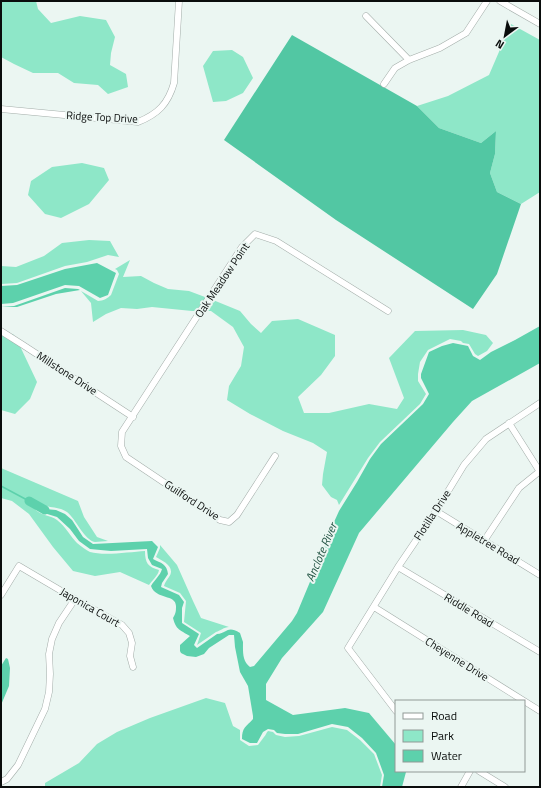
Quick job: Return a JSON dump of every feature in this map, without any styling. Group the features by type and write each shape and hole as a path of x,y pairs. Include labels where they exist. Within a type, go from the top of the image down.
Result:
{"street":[{"name":"Ridge Top Drive","path":"1,110 138,122 148,118 165,103 174,83 179,1"},
{"path":"384,84 395,68 409,60 440,48 466,32 487,1"},
{"path":"500,1 540,24"},
{"path":"366,16 409,60"},
{"name":"Oak Meadow Point","path":"133,417 242,247 255,234 276,241 388,311"},
{"name":"Millstone Drive","path":"1,331 133,417"},
{"name":"Flotilla Drive","path":"395,710 348,648 398,567 436,512 464,465 486,439 540,403"},
{"name":"Guilford Drive","path":"133,417 122,432 121,446 126,457 220,520 230,522 237,515 276,456"},
{"path":"484,541 520,488 540,472 509,423"},
{"name":"Appletree Road","path":"436,512 540,575"},
{"name":"Japonica Court","path":"1,594 19,566 74,599 122,625 129,633 132,643 130,656 133,667"},
{"name":"Riddle Road","path":"398,567 540,652"},
{"path":"1,782 7,779 18,765 45,708 49,692 49,654 52,639 74,599"},
{"name":"Cheyenne Drive","path":"374,607 522,700"},
{"name":"Cheyenne Drive","path":"525,702 540,711"},
{"path":"461,787 469,772"},
{"path":"481,772 505,787"}],"green space":[{"path":"1,1 36,1 38,9 51,23 80,16 106,20 115,37 110,65 126,74 128,87 108,94 98,85 74,83 58,73 33,73 1,57"},
{"path":"511,24 540,40 540,192 521,204 497,192 490,173 495,154 496,131 481,143 439,128 417,106 448,96 489,75"},
{"path":"232,50 243,57 253,78 243,93 226,101 213,102 203,66 213,51"},
{"path":"82,163 104,168 109,180 89,204 61,218 45,214 28,195 31,181 52,167"},
{"path":"89,240 110,241 119,257 108,255 87,262 65,266 17,283 1,284 1,266 16,267 44,256 62,243"},
{"path":"130,260 123,277 141,276 168,289 189,291 213,300 240,311 261,333 272,321 298,319 335,335 335,356 321,375 298,397 304,413 329,413 369,404 397,409 404,398 389,358 415,331 463,330 486,335 493,343 487,351 478,356 469,344 450,339 428,350 420,362 418,374 418,381 426,394 420,404 380,442 368,458 339,505 337,500 331,497 322,485 327,452 313,443 283,431 250,414 227,400 229,386 241,366 244,347 233,327 211,311 192,311 152,307 137,309 121,308 106,314 93,322 91,303 81,291 98,301 107,298 111,295 119,274 115,269"},
{"path":"13,334 37,382 30,399 15,414 1,410 1,336"},
{"path":"1,468 78,501 84,517 97,537 108,541 95,542 91,540 64,510 44,506 35,502 32,504 36,511 57,520 77,543 85,549 90,552 102,554 145,551 148,564 159,570 156,576 149,585 120,572 95,576 73,571 29,514 12,501 1,498"},
{"path":"160,545 177,565 201,618 229,627 216,632 197,645 201,633 184,622 186,601 180,593 164,586 171,573 171,570 168,565 156,557"},
{"path":"206,698 225,703 233,726 240,730 240,740 249,746 258,745 268,731 285,737 299,736 332,727 347,730 374,754 382,775 380,787 45,787 45,783 79,763 97,744 117,732 150,718"}],"shaded area":[{"path":"292,35 417,106 439,128 481,143 496,131 495,154 490,173 497,192 521,204 497,274 473,309 336,220 224,140"}],"water":[{"path":"97,263 116,273 108,295 100,298 79,286 65,285 13,303 1,304 1,286 17,285 65,269"},
{"path":"65,288 80,290 56,294 17,307 1,307 14,306"},
{"path":"540,326 540,363 472,401 453,422 359,533 323,612 282,658 266,684 266,700 293,715 345,708 369,713 395,744 395,772 406,772 402,787 382,787 384,775 376,753 362,738 348,727 332,724 298,734 277,733 274,730 268,729 263,732 257,743 250,743 242,739 244,730 253,719 253,716 248,686 240,672 234,635 229,635 209,648 204,654 196,657 187,656 181,653 180,645 190,636 179,629 176,625 173,618 176,611 175,602 157,593 151,586 162,569 152,565 148,558 147,549 111,551 90,549 79,541 70,529 57,517 44,513 35,506 35,504 45,509 56,510 65,514 72,520 83,537 93,544 152,541 158,547 153,559 163,564 168,574 161,587 179,595 184,602 182,608 182,623 199,634 194,645 197,648 217,634 230,630 236,631 240,633 243,642 244,656 247,665 250,667 254,666 297,613 339,511 370,459 381,444 423,404 429,394 421,378 421,374 429,352 453,343 468,346 473,356 480,360 491,352"},
{"path":"6,658 8,659 10,668 9,686 1,705 1,666"}],"waterway":[{"path":"1,486 29,501"},
{"path":"29,501 45,510"}],"water label":[{"name":"Anclote River","path":"321,552"}]}
